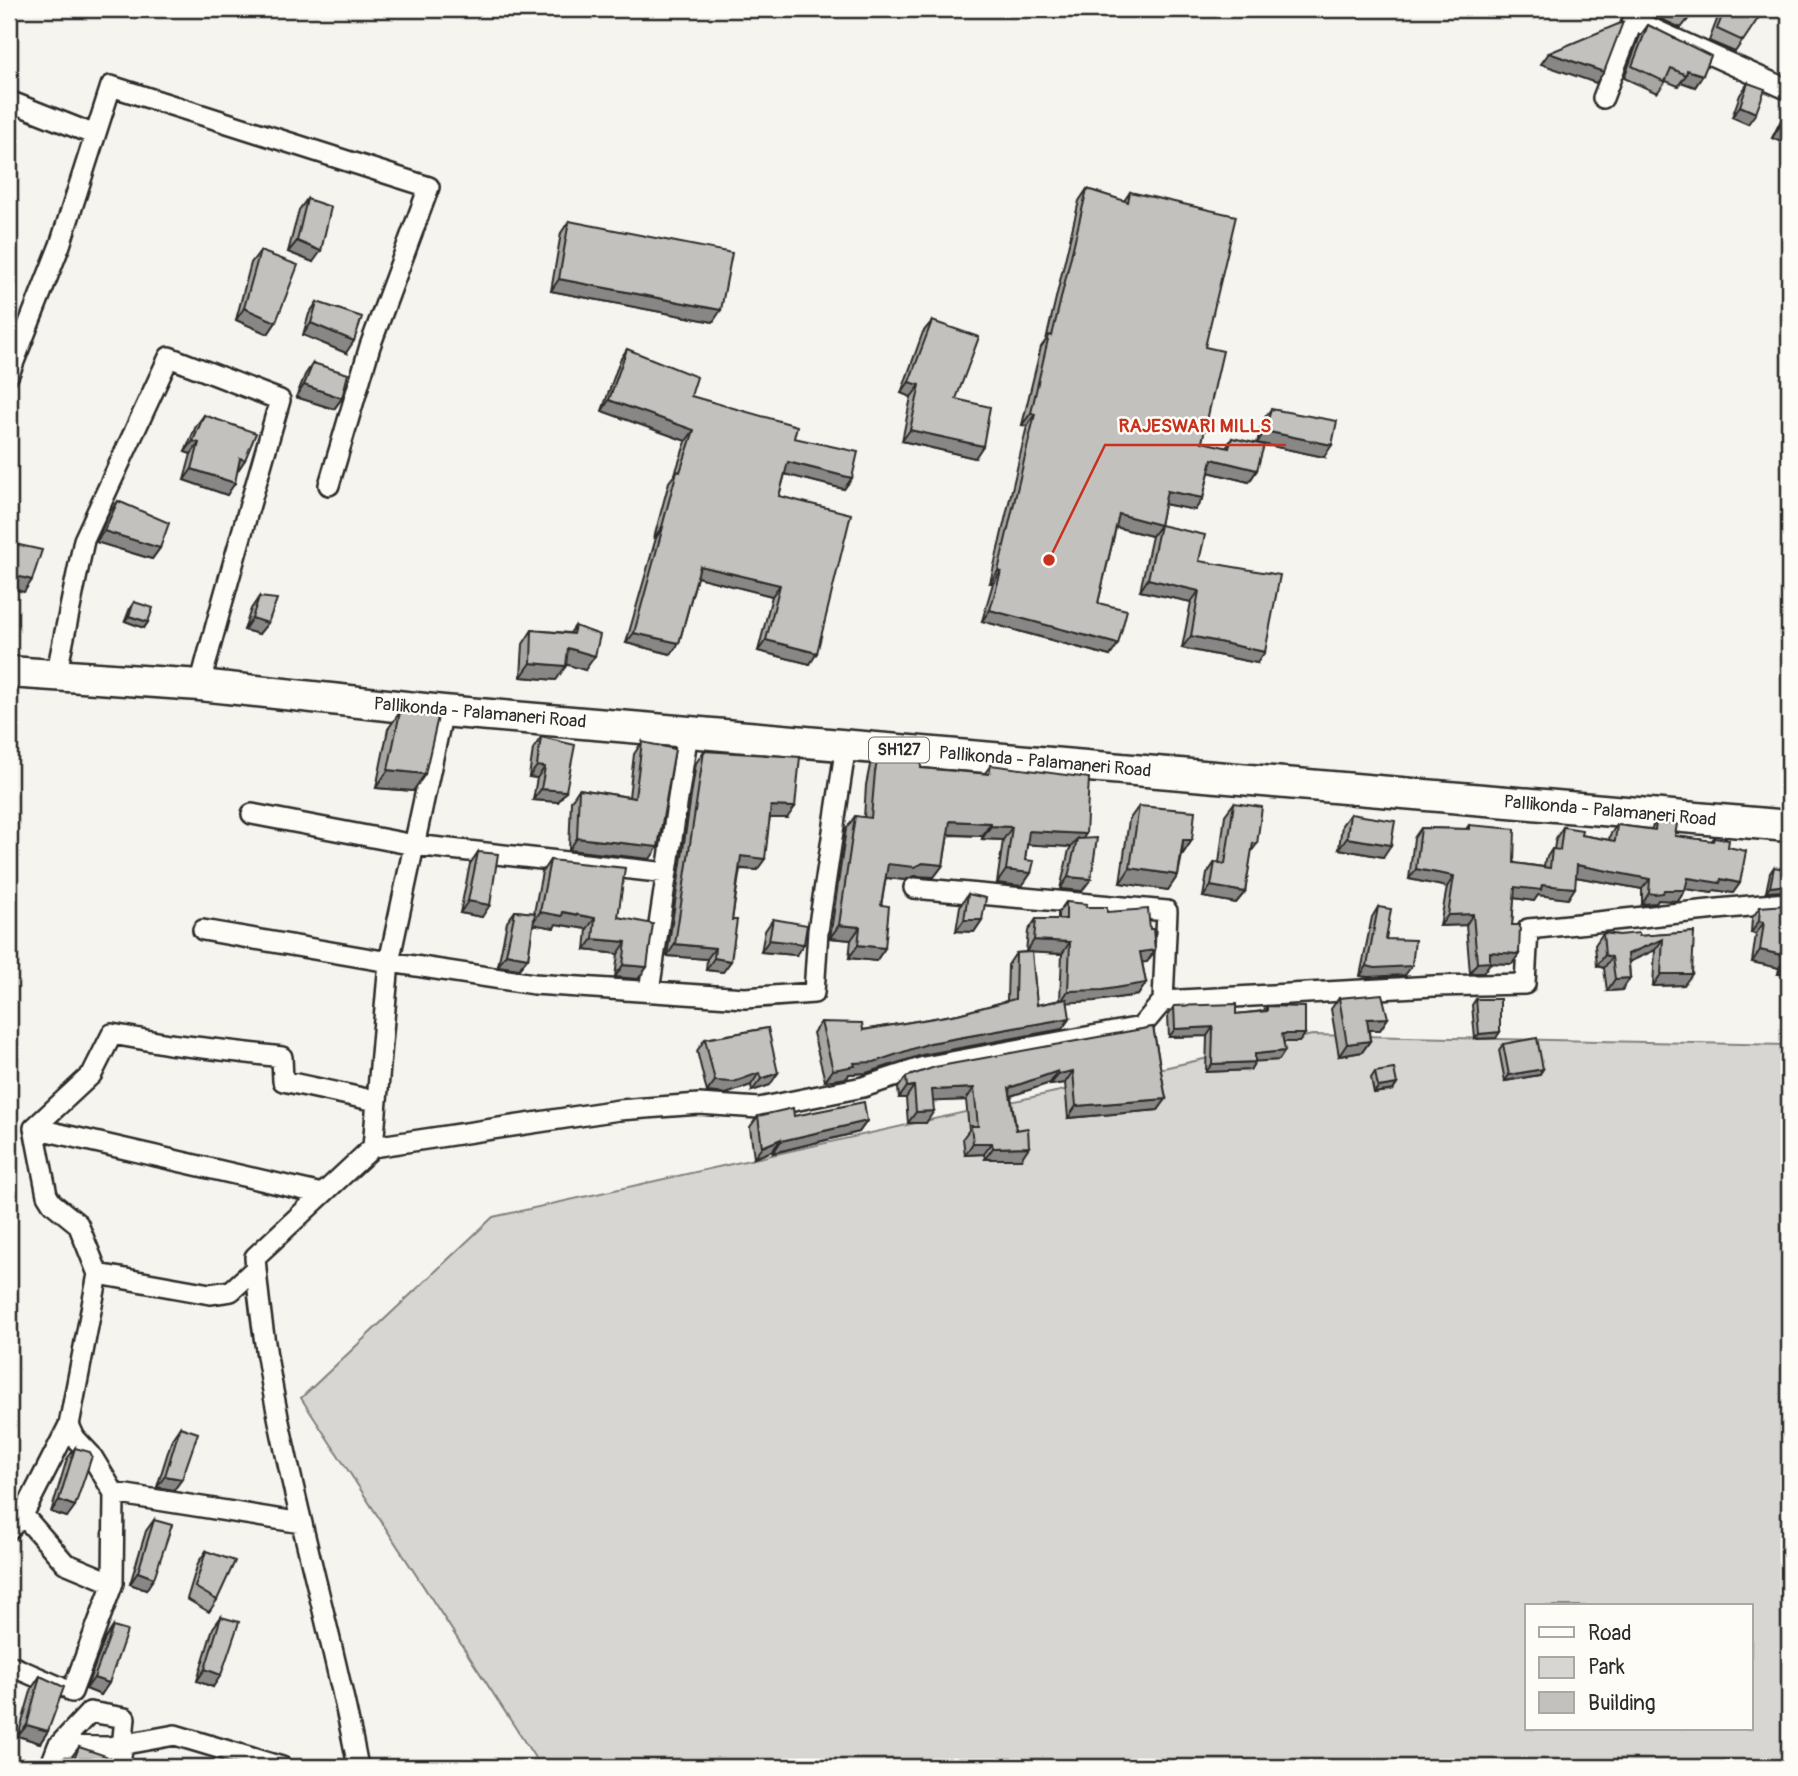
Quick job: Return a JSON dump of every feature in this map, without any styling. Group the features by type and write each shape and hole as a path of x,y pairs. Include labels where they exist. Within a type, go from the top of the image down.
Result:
{"main road":[{"name":"Pallikonda - Palamaneri Road","path":"9,673 200,685 443,711 1789,826"}],"street":[{"path":"1603,98 1633,20 1789,90"},
{"path":"9,374 60,245 111,86 429,187 370,346 329,485"},
{"path":"9,101 95,135"},
{"path":"56,676 85,540 169,357 280,400 233,556 200,685"},
{"path":"373,1147 389,962 443,711"},
{"path":"649,991 688,732"},
{"path":"203,930 534,984 745,998 814,993 818,931 846,746"},
{"path":"252,814 414,845 667,873"},
{"path":"358,1767 343,1687 302,1523 260,1319 255,1256 373,1147 619,1110 699,1104 759,1108 863,1087 924,1067 1141,1027 1163,1000 1167,911 914,888"},
{"path":"1163,1000 1434,985 1525,984 1528,929 1720,908 1789,904"},
{"path":"34,1128 92,1074 112,1034 169,1044 282,1057 283,1081 376,1101"},
{"path":"34,1128 322,1194"},
{"path":"9,1530 23,1515 69,1425 98,1273 78,1224 51,1203 47,1195 34,1128"},
{"path":"98,1273 211,1294 232,1291 256,1268"},
{"path":"69,1425 75,1438 91,1455 114,1493 113,1583 72,1692"},
{"path":"114,1493 302,1523"},
{"path":"23,1515 65,1563 113,1583"},
{"path":"9,1665 72,1692 90,1712 125,1718 120,1767"},
{"path":"50,1767 58,1746 90,1712"},
{"path":"58,1746 109,1747 175,1735 282,1767"}],"green space":[{"path":"1312,1035 1789,1045 1789,1767 541,1767 301,1398 493,1217"}],"building":[{"path":"1672,9 1693,9 1690,17"},
{"path":"1725,9 1736,9 1759,17 1743,41 1717,29"},
{"path":"1623,22 1604,72 1549,53"},
{"path":"1648,25 1711,56 1703,75 1687,70 1686,75 1671,68 1665,82 1632,66"},
{"path":"1748,83 1765,89 1756,113 1740,106"},
{"path":"1789,108 1789,130 1780,126"},
{"path":"1087,189 1128,202 1130,192 1236,216 1205,347 1223,351 1202,442 1229,448 1232,438 1264,445 1257,470 1212,459 1203,498 1167,491 1160,525 1119,514 1098,603 1127,610 1118,644 990,610 1001,572 998,571 1035,414 1031,413"},
{"path":"307,199 331,207 321,251 297,241"},
{"path":"569,221 732,253 721,310 559,279"},
{"path":"260,251 298,265 276,322 244,308"},
{"path":"317,302 362,317 354,341 311,323"},
{"path":"932,321 979,337 956,399 990,407 983,446 910,430 920,385 909,382"},
{"path":"627,349 697,377 691,396 797,426 794,438 858,452 852,478 788,462 779,496 851,514 817,653 766,640 780,585 700,566 679,643 634,633 677,471 680,472 694,430 609,400"},
{"path":"313,363 348,374 342,398 304,385"},
{"path":"1271,409 1337,421 1332,445 1265,431"},
{"path":"204,415 256,433 245,460 240,458 235,483 192,469 199,443 193,441"},
{"path":"118,501 169,523 160,548 104,531"},
{"path":"1160,525 1205,535 1199,561 1280,575 1265,652 1191,636 1199,591 1148,579"},
{"path":"10,543 42,550 32,580 9,574"},
{"path":"259,597 277,599 268,623 252,618"},
{"path":"134,602 153,608 148,622 129,616"},
{"path":"575,626 600,635 595,656 568,648 566,666 531,663 532,630 573,634"},
{"path":"400,712 438,717 425,774 388,770"},
{"path":"541,737 575,745 566,791 541,789 545,767 537,766"},
{"path":"642,742 675,749 658,847 577,838 579,789 635,798"},
{"path":"704,751 800,757 795,807 771,806 765,859 741,856 732,920 737,920 731,961 714,958 715,948 675,944"},
{"path":"879,752 921,759 921,768 989,774 991,765 1089,778 1086,834 1029,831 1025,860 1034,861 1031,873 1006,870 1012,827 950,821 943,865 923,863 914,867 888,864 881,905 889,906 885,948 858,945 860,927 839,925 855,816 871,818"},
{"path":"1234,803 1262,807 1257,844 1253,843 1245,892 1211,886 1215,862 1225,864"},
{"path":"1139,806 1195,811 1192,840 1183,840 1178,875 1130,868"},
{"path":"1350,814 1395,821 1391,845 1347,838"},
{"path":"1656,821 1677,824 1675,836 1713,841 1714,838 1729,840 1728,847 1746,851 1740,883 1721,879 1720,883 1688,878 1685,890 1664,890 1663,893 1654,894 1649,893 1650,879 1577,865 1575,888 1542,885 1541,890 1515,887 1512,925 1520,925 1519,954 1490,952 1490,962 1477,963 1473,914 1448,915 1454,876 1416,869 1421,828 1469,829 1469,825 1515,829 1514,863 1550,868 1552,849 1560,850 1563,827 1582,830 1581,835 1615,841 1617,825 1655,830"},
{"path":"1097,838 1091,879 1068,877 1077,839"},
{"path":"478,852 498,854 490,905 468,901"},
{"path":"550,860 625,868 618,917 653,924 647,967 623,965 626,942 593,939 595,918 563,912 562,916 540,912"},
{"path":"1774,867 1789,870 1787,885 1770,887"},
{"path":"968,894 986,898 982,920 964,920"},
{"path":"1066,902 1087,904 1086,907 1107,907 1107,912 1148,909 1155,950 1140,952 1146,983 1103,990 1068,991 1070,942 1034,940 1036,919 1066,919"},
{"path":"1785,905 1784,911 1789,911 1789,962 1786,962 1787,956 1760,950 1764,922 1759,921 1760,907"},
{"path":"1378,907 1391,909 1386,939 1415,940 1412,966 1367,966"},
{"path":"515,911 535,913 528,958 506,954"},
{"path":"773,919 807,925 804,944 769,940"},
{"path":"1694,932 1692,974 1661,974 1663,939 1628,954 1630,978 1615,979 1612,957 1605,955 1603,933 1639,933 1639,936"},
{"path":"1032,952 1037,1005 1067,999 1070,1018 930,1043 874,1062 854,1063 855,1066 833,1070 821,1022 862,1023 863,1030 958,1014 1015,999 1016,953"},
{"path":"1382,994 1388,1018 1367,1019 1370,1041 1347,1044 1339,998"},
{"path":"1476,999 1500,999 1500,1032 1479,1034"},
{"path":"1236,1004 1236,1014 1267,1011 1267,1006 1305,1007 1305,1034 1282,1034 1285,1051 1255,1054 1255,1062 1212,1064 1213,1027 1175,1029 1174,1006"},
{"path":"1153,1027 1166,1099 1076,1106 1073,1071 1059,1074 1058,1071 1009,1088 1016,1130 1028,1128 1029,1147 993,1148 992,1143 973,1143 971,1126 978,1126 974,1088 932,1090 934,1111 916,1112 914,1086 907,1087 906,1077 935,1067"},
{"path":"768,1028 778,1073 761,1079 759,1073 734,1082 715,1081 705,1039"},
{"path":"1537,1038 1543,1069 1509,1075 1503,1044"},
{"path":"1394,1069 1397,1084 1378,1087 1375,1072"},
{"path":"864,1102 867,1121 781,1139 762,1147 758,1116 793,1108 794,1116"},
{"path":"180,1427 198,1433 182,1479 165,1476"},
{"path":"75,1448 90,1452 92,1456 75,1506 59,1500"},
{"path":"154,1520 172,1525 154,1578 138,1572"},
{"path":"206,1551 235,1561 217,1600 195,1587"},
{"path":"221,1617 239,1622 221,1675 205,1669"},
{"path":"113,1627 127,1631 109,1683 94,1678"},
{"path":"40,1676 64,1687 48,1731 27,1725"},
{"path":"79,1747 106,1756 101,1767 71,1767"}],"place":[{"name":"RAJESWARI MILLS","path":"1049,560"}]}
